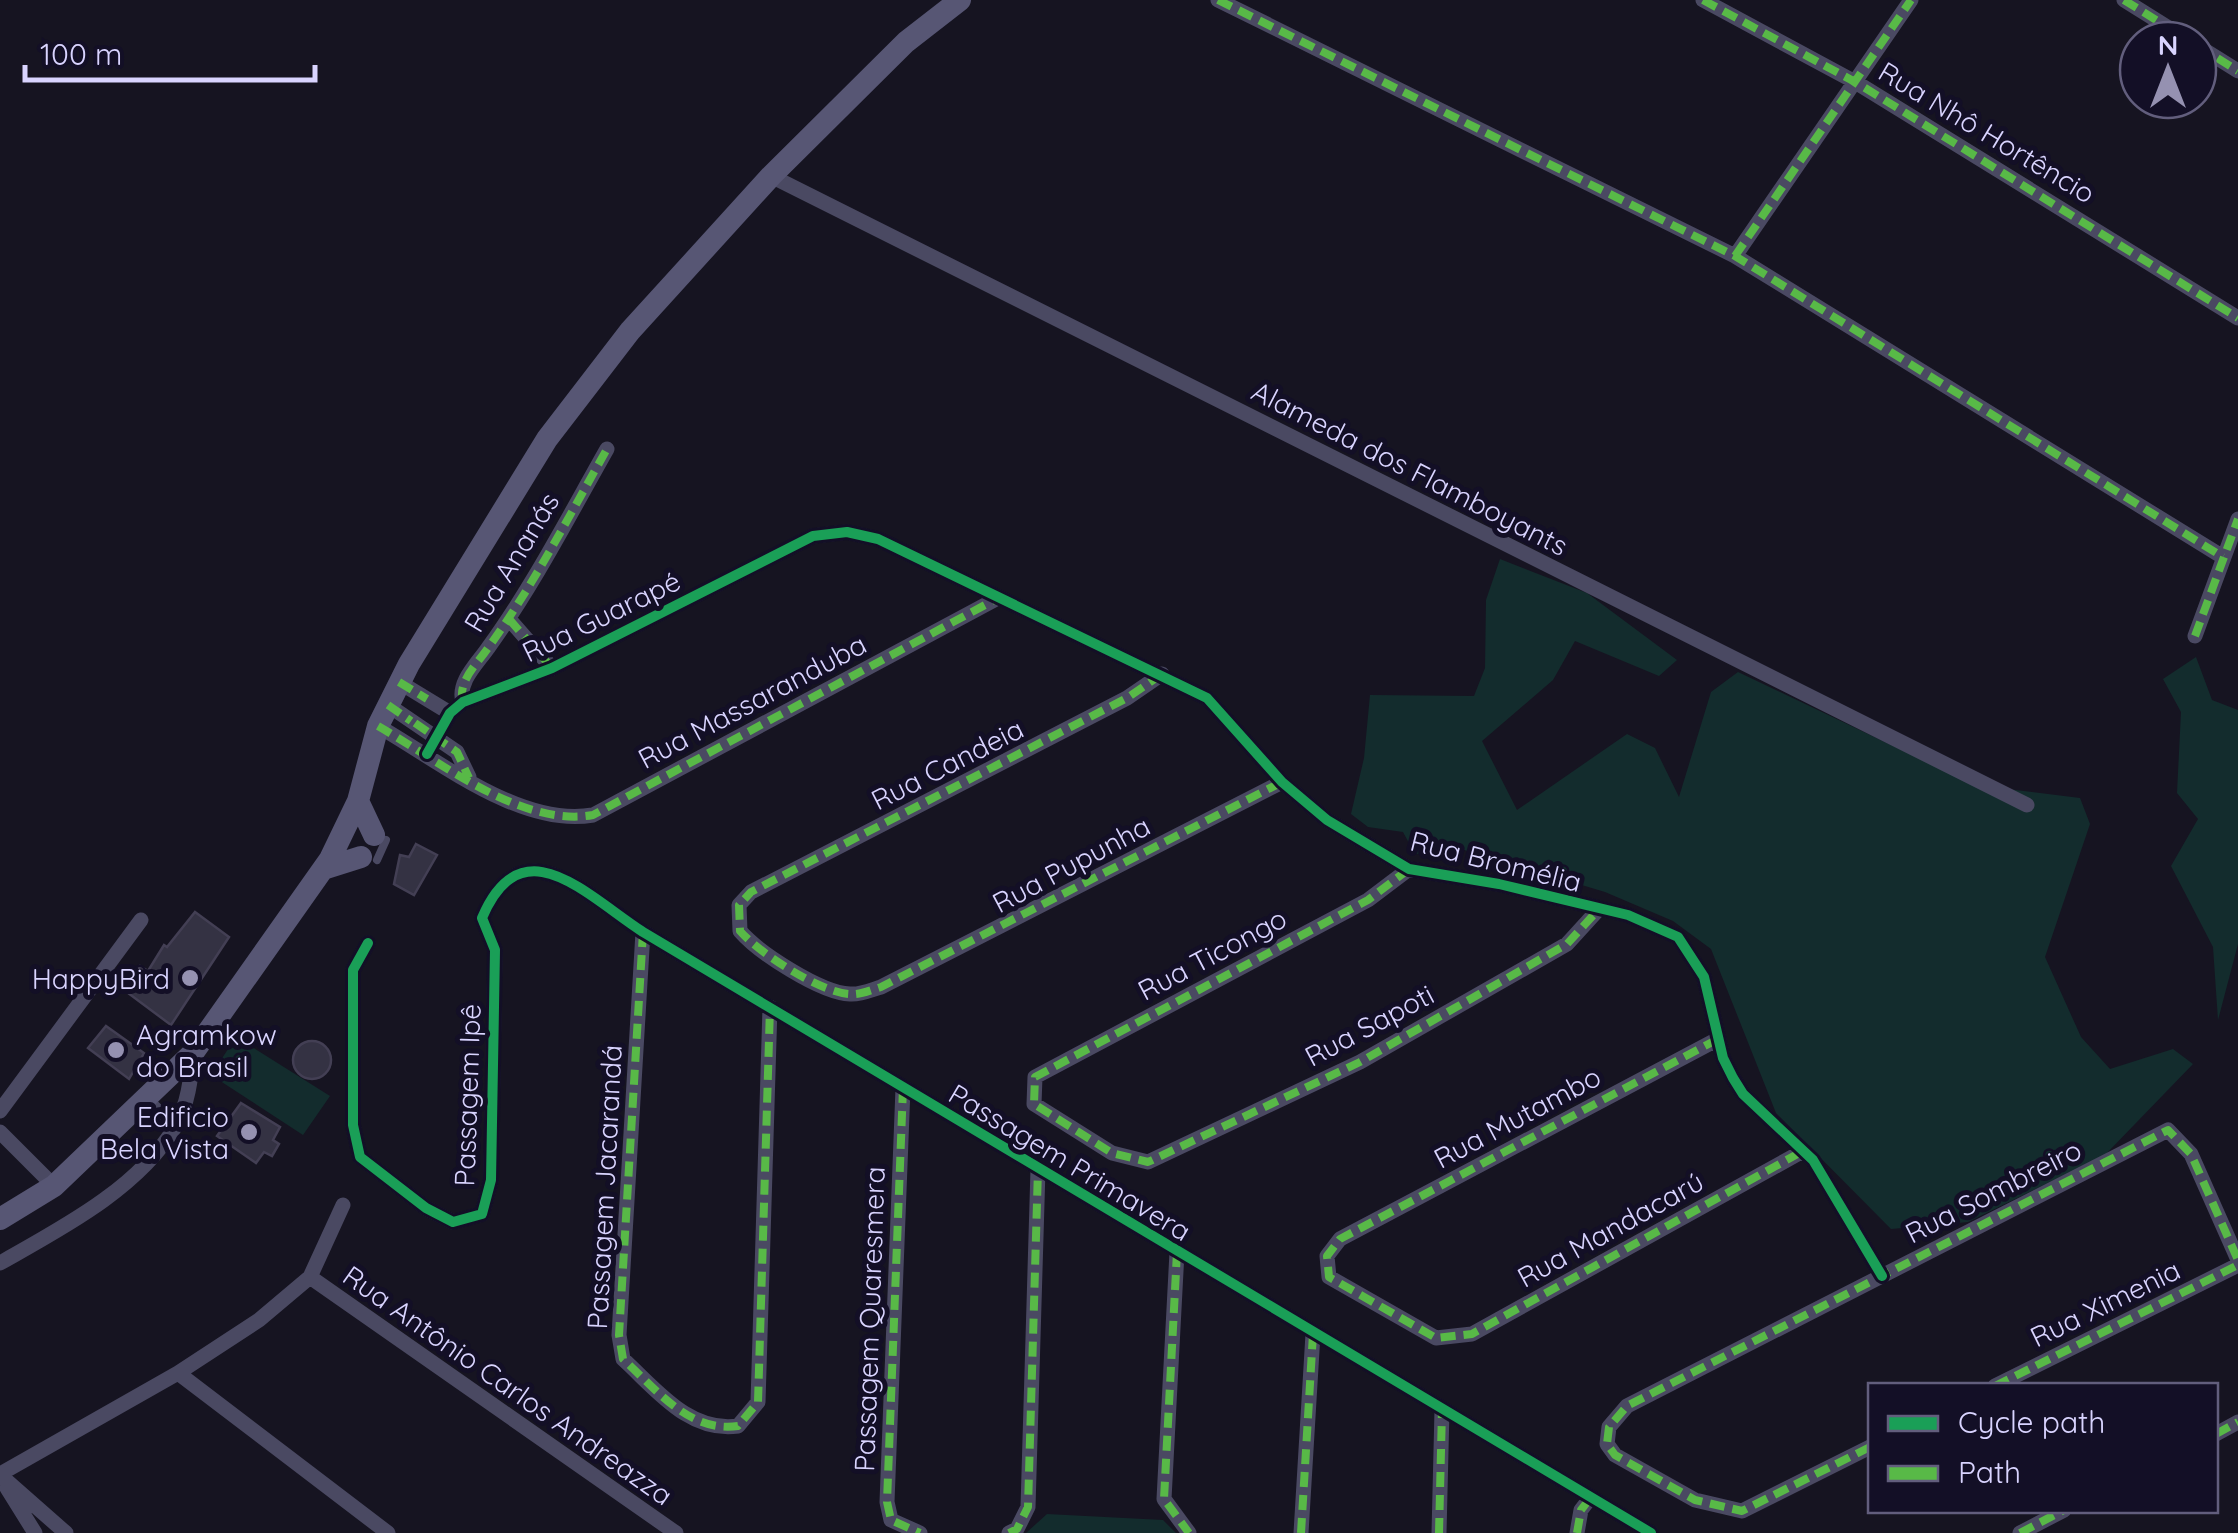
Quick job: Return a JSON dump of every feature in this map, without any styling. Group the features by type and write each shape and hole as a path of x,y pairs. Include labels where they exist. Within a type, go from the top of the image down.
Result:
{"main road":[{"path":"0,1219 54,1186 193,1053 323,869 358,801 383,716 399,682 547,438 630,331 770,176 906,42 960,0"},
{"path":"358,801 380,837"},
{"path":"323,869 369,858"}],"street":[{"path":"1218,0 1735,256 2223,557"},
{"name":"Rua Nhô Hortêncio","path":"1704,0 1857,83 2238,318"},
{"path":"1735,256 1857,83 1910,0"},
{"path":"2124,0 2156,20"},
{"name":"Alameda dos Flamboyants","path":"770,176 2027,805"},
{"name":"Rua Ananás","path":"463,702 461,689 509,619 608,449"},
{"path":"2195,636 2238,520"},
{"name":"Rua Bromélia","path":"813,536 847,532 878,539 1207,698 1282,782 1328,820 1409,869 1499,884 1628,915 1678,937 1704,977 1718,1039 1743,1094 1803,1151 1837,1195 1882,1276"},
{"name":"Rua Guarapé","path":"426,754 450,714 463,702 552,668 813,536"},
{"name":"Rua Massaranduba","path":"469,778 522,809 550,817 593,814 998,598"},
{"path":"509,619 552,668"},
{"name":"Rua Candeia","path":"881,987 854,995 835,992 760,951 740,931 738,905 751,892 1077,724 1162,674"},
{"path":"399,682 450,714"},
{"path":"383,716 436,737 458,752 469,778"},
{"path":"383,716 426,754 469,778"},
{"name":"Rua Pupunha","path":"881,987 1282,782"},
{"name":"Passagem Primavera","path":"482,918 506,878 515,872 546,869 643,932 1651,1533"},
{"name":"Rua Ticongo","path":"1148,1162 1112,1153 1042,1113 1034,1104 1035,1077 1368,900 1409,869"},
{"name":"Rua Sapoti","path":"1148,1162 1360,1062 1567,944 1598,910"},
{"name":"Passagem Ipê","path":"368,943 354,970 353,1125 360,1157 426,1208 453,1222 482,1214 492,1180 495,950 482,918"},
{"path":"0,1111 141,920"},
{"name":"Passagem Jacarandá","path":"643,932 619,1335 622,1359 695,1422 718,1429 738,1426 758,1402 770,1007"},
{"name":"Rua Mutambo","path":"1436,1338 1329,1277 1327,1256 1340,1238 1718,1039"},
{"path":"0,1264 111,1193 174,1128 190,1088 193,1053"},
{"name":"Passagem Quaresmera","path":"904,1088 887,1502 891,1520 920,1533"},
{"path":"147,1101 174,1128"},
{"name":"Rua Sombreiro","path":"1868,1448 1742,1510 1695,1500 1615,1455 1607,1444 1609,1427 1627,1406 2168,1130 2191,1154 2238,1262"},
{"path":"0,1132 54,1186"},
{"name":"Rua Mandacarú","path":"1436,1338 1472,1334 1803,1151"},
{"path":"1009,1533 1016,1529 1028,1507 1038,1169"},
{"path":"0,1475 178,1373 259,1320 310,1277 344,1205"},
{"path":"1177,1252 1164,1499 1189,1533"},
{"name":"Rua Ximenia","path":"2001,1383 2238,1262"},
{"name":"Rua Antônio Carlos Andreazza","path":"310,1277 676,1533"},
{"path":"1302,1533 1313,1334"},
{"path":"178,1373 388,1533"},
{"path":"1439,1533 1442,1410"},
{"path":"0,1475 35,1533"},
{"path":"0,1475 66,1533"},
{"path":"1577,1533 1581,1510 1592,1498"},
{"path":"2020,1533 2058,1513"}],"lane":[{"path":"369,858 380,837"}],"green space":[{"path":"1500,559 1587,593 1677,660 1659,676 1575,641 1553,680 1482,741 1517,810 1627,734 1655,748 1679,797 1711,692 1738,672 1975,785 2080,798 2090,824 2045,957 2081,1037 2110,1069 2173,1049 2193,1064 2105,1155 1968,1222 1891,1229 1776,1113 1711,949 1673,921 1605,892 1461,849 1415,854 1403,832 1368,827 1351,814 1364,758 1370,695 1474,696 1485,668 1486,600"},
{"path":"2196,657 2212,700 2238,710 2238,944 2218,1020 2213,947 2171,866 2198,819 2177,793 2181,712 2163,679"},
{"path":"236,1037 330,1096 303,1135 211,1075"},
{"path":"1047,1514 1163,1520 1176,1533 1026,1533"}],"building":[{"path":"416,844 437,855 414,895 394,884 400,855 409,857"},
{"path":"195,912 229,937 171,1025 124,990 140,966 148,971 164,945 167,947"},
{"name":"Agramkow do Brasil","path":"106,1026 144,1053 129,1079 88,1048"},
{"path":"312,1041 325,1047 331,1060 325,1073 312,1079 299,1073 293,1060 299,1047"},
{"name":"Edificio Bela Vista","path":"241,1103 280,1127 273,1140 279,1144 272,1156 264,1152 256,1163 217,1136"}],"marked path":[{"path":"1218,0 1735,256 2223,557"},
{"path":"1703,0 1857,83 2238,318"},
{"path":"1735,256 1911,0"},
{"path":"2124,0 2156,20"},
{"path":"2218,58 2238,71"},
{"path":"463,702 463,687 469,674 520,600 607,449"},
{"path":"2195,636 2238,519"},
{"path":"378,726 510,802 538,812 593,815 998,598"},
{"path":"509,619 552,668"},
{"path":"1162,674 1127,698 751,892 739,905 740,931 776,960 823,987 854,994 866,992 1282,782"},
{"path":"399,682 427,699"},
{"path":"388,705 411,721"},
{"path":"415,723 457,752 469,778"},
{"path":"1409,869 1368,900 1035,1077 1034,1104 1112,1153 1148,1162 1360,1062 1567,944 1598,910"},
{"path":"643,932 619,1335 623,1359 661,1395 689,1416 720,1426 738,1426 758,1402 770,1007"},
{"path":"1718,1039 1340,1239 1327,1256 1329,1277 1436,1338 1472,1334 1803,1151"},
{"path":"903,1088 887,1502 891,1520 920,1533"},
{"path":"1868,1448 1742,1511 1695,1500 1615,1455 1607,1444 1609,1427 1627,1406 2168,1130 2191,1154 2238,1260"},
{"path":"1009,1533 1017,1529 1028,1507 1038,1169"},
{"path":"1177,1252 1164,1499 1189,1533"},
{"path":"2001,1383 2238,1265"},
{"path":"1301,1533 1313,1334"},
{"path":"1439,1533 1442,1410"},
{"path":"2218,1433 2238,1422"},
{"path":"1577,1533 1581,1510 1591,1497"},
{"path":"2020,1533 2058,1513"}],"cycle path":[{"path":"427,754 450,713 463,702 552,668 813,536 847,532 878,539 1207,698 1282,782 1327,820 1409,869 1499,884 1628,915 1678,937 1704,977 1723,1058 1733,1078 1743,1094 1813,1160 1882,1276"},
{"path":"368,943 353,970 353,1125 360,1157 426,1208 453,1222 482,1214 491,1180 495,950 482,918 498,890 516,875 535,871 556,876 643,932 1651,1533"}],"place":[{"name":"HappyBird","path":"190,978"},
{"name":"Agramkow do Brasil","path":"116,1050"},
{"name":"Edificio Bela Vista","path":"249,1132"}]}
